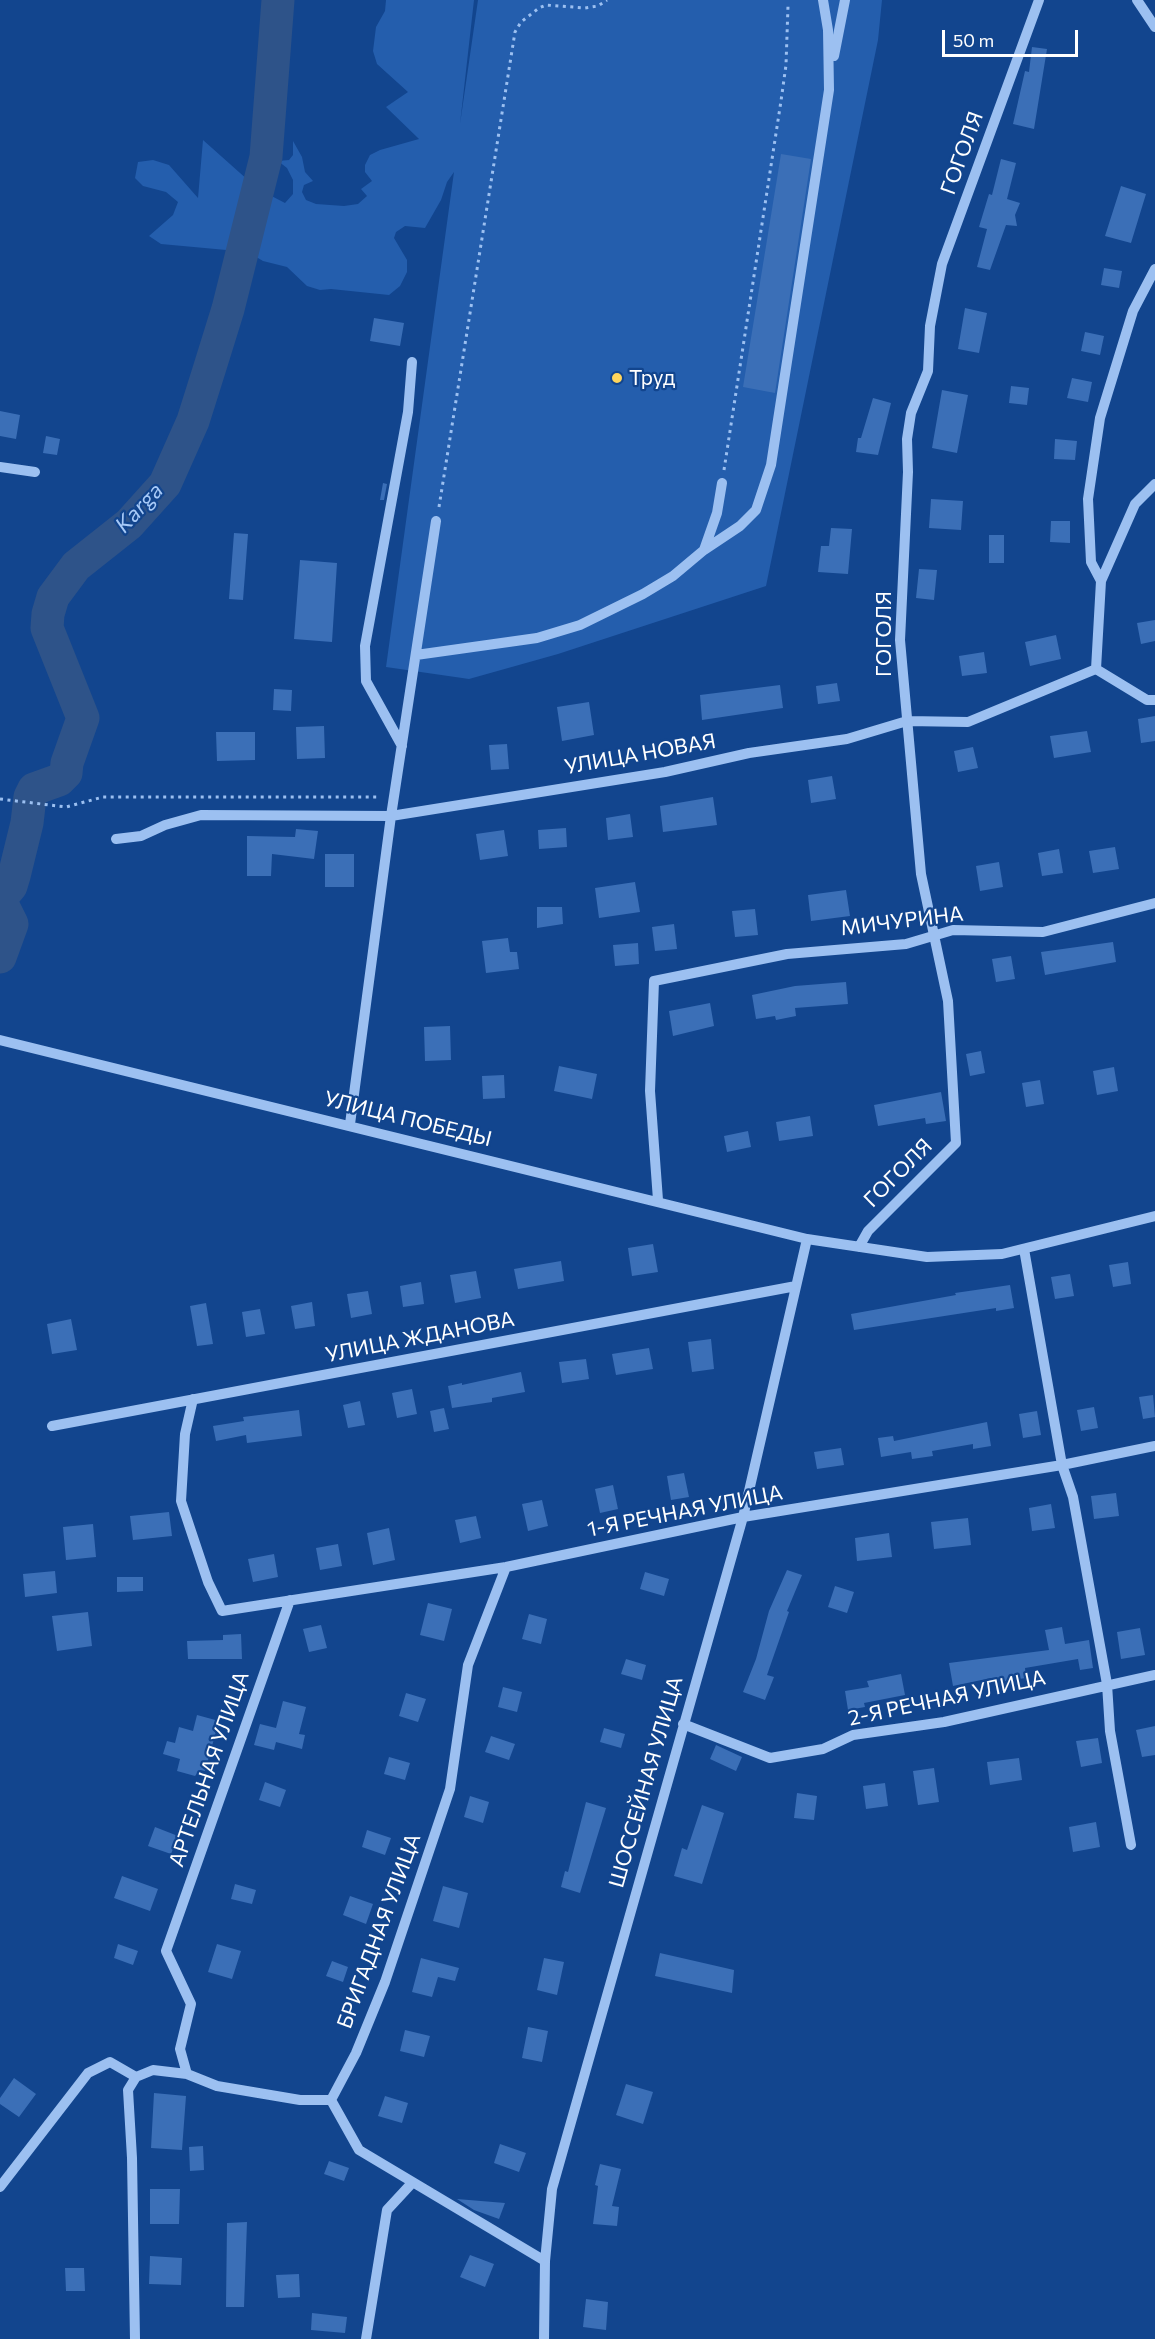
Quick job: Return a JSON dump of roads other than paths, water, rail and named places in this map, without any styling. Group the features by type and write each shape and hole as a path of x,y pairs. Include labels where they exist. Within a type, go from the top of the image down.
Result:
{"street":[{"path":"823,0 831,70"},
{"path":"416,655 537,638 580,625 663,582 740,526 756,510 768,479 831,70 845,0"},
{"name":"ГОГОЛЯ","path":"859,1247 868,1231 956,1143 948,1001 921,874 900,640 908,472 907,439 911,413 928,371 930,326 942,264 1039,0"},
{"path":"1137,0 1155,27"},
{"path":"1101,581 1091,562 1088,499 1100,418 1133,311 1155,270"},
{"path":"402,746 366,681 365,646 408,412 412,362"},
{"path":"0,467 35,472"},
{"path":"704,550 717,513 722,483"},
{"path":"1155,484 1135,504 1101,581 1096,669 1147,700 1155,700"},
{"path":"350,1125 391,816 436,522"},
{"name":"УЛИЦА НОВАЯ","path":"116,839 141,836 165,825 201,815 391,816 665,772 749,753 847,739 907,721 968,722 1096,669"},
{"name":"МИЧУРИНА","path":"658,1200 650,1091 654,981 787,954 906,944 953,930 1043,932 1155,903"},
{"name":"УЛИЦА ПОБЕДЫ","path":"0,1040 658,1200 807,1239"},
{"path":"807,1239 927,1257 1002,1254 1155,1215"},
{"name":"ШОССЕЙНАЯ УЛИЦА","path":"544,2339 545,2261 552,2188 743,1517 807,1239"},
{"path":"1024,1249 1062,1465 1073,1497 1107,1684 1110,1731 1131,1845"},
{"name":"УЛИЦА ЖДАНОВА","path":"52,1426 796,1286"},
{"name":"1-Я РЕЧНАЯ УЛИЦА","path":"193,1399 185,1434 181,1501 208,1582 222,1611 506,1567 743,1517 1062,1465 1155,1446"},
{"name":"БРИГАДНАЯ УЛИЦА","path":"331,2100 356,2053 386,1982 450,1789 468,1665 506,1567"},
{"name":"АРТЕЛЬНАЯ УЛИЦА","path":"187,2074 180,2049 191,2004 166,1952 290,1600"},
{"name":"2-Я РЕЧНАЯ УЛИЦА","path":"683,1724 770,1758 823,1749 853,1735 944,1722 1107,1684 1155,1676"},
{"path":"0,2187 88,2073 110,2062 136,2077"},
{"path":"135,2339 132,2158 128,2090 136,2077 153,2070 187,2074 216,2086 300,2100 331,2100 359,2150 545,2261"},
{"path":"366,2339 387,2210 412,2183"},
{"path":"538,2339 544,2302"}],"waterway":[{"name":"Karga","path":"0,899 11,886 14,876 27,823 30,797 34,789 59,780 66,773 67,763 83,718 47,628 53,597 76,566 129,524 165,484 193,421 228,309 266,157 278,0"},
{"name":"Karga","path":"0,900 12,924 0,957"}],"place":[{"name":"Труд","path":"617,378"}]}
